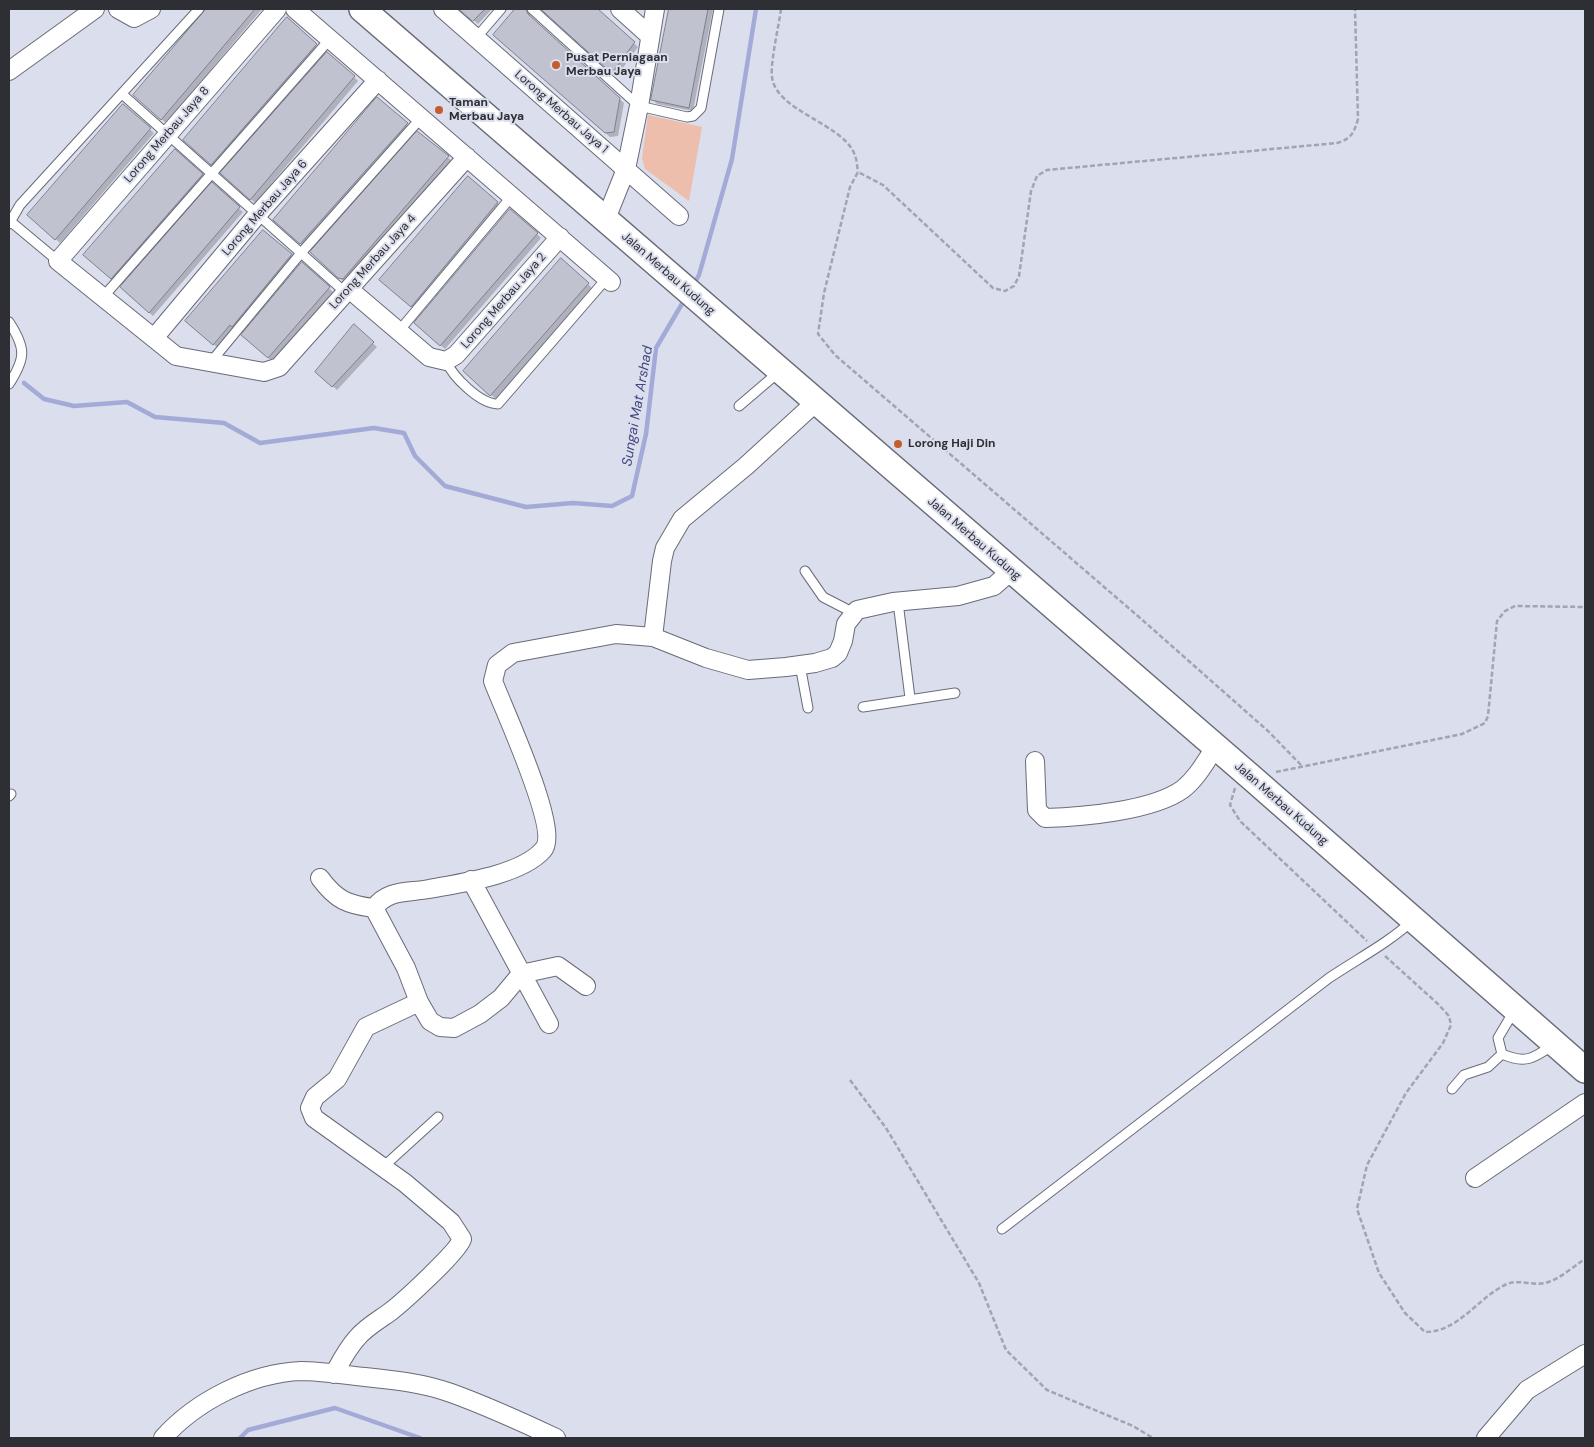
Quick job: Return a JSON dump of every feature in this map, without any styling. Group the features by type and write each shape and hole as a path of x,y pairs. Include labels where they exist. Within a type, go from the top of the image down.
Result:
{"main road":[{"name":"Jalan Merbau Kudung","path":"362,9 1216,746 1585,1070"}],"street":[{"path":"9,71 95,9"},
{"path":"118,9 134,18 151,9"},
{"name":"Lorong Merbau Jaya 8","path":"58,261 277,9"},
{"path":"295,9 609,280"},
{"name":"Lorong Merbau Jaya 1","path":"443,9 679,216"},
{"path":"620,9 650,36"},
{"path":"606,220 626,169 639,106 655,9"},
{"name":"Lorong Merbau Jaya 6","path":"154,338 257,215 378,80"},
{"name":"Lorong Merbau Jaya 4","path":"210,363 264,372 280,367 467,157"},
{"name":"Lorong Merbau Jaya 2","path":"446,361 456,355 560,237"},
{"path":"58,261 104,296 176,356 210,363"},
{"path":"347,291 429,357 446,361"},
{"path":"653,637 662,560 665,548 682,519 746,466 816,402"},
{"path":"374,908 381,898 395,893 471,880 528,862 545,849 548,835 533,783 493,682 497,665 512,653 616,634 653,637 706,658 748,670 800,665 832,658 838,653 843,641 846,624 857,610 873,605 958,596 994,586 1011,571"},
{"path":"1035,761 1037,810 1045,818 1100,814 1166,798 1184,788 1199,771 1216,746"},
{"path":"320,878 328,890 346,903 374,908"},
{"path":"471,880 549,1024"},
{"path":"374,908 406,968 430,1021 440,1027 454,1028 480,1014 501,998 521,974 558,966 586,986"},
{"path":"334,1374 344,1355 357,1338 392,1310 460,1247 462,1239 451,1222 405,1183 314,1118 310,1108 315,1097 337,1078 366,1027 420,1002"},
{"path":"1474,1178 1585,1103"},
{"path":"1486,1438 1528,1390 1585,1354"},
{"path":"164,1438 175,1426 211,1400 247,1382 277,1374 301,1371 417,1383 451,1393 556,1438"}],"lane":[{"path":"58,261 9,222 20,206 199,9"},
{"path":"476,38 501,9"},
{"path":"532,9 639,106 687,117 697,113 701,108 719,9"},
{"path":"104,296 330,39"},
{"path":"122,94 257,215 347,291"},
{"path":"210,363 301,253 421,118"},
{"path":"399,331 512,196"},
{"path":"446,361 452,374 489,404 498,404 609,280"},
{"path":"9,322 22,346 23,357 9,384"},
{"path":"739,406 781,371"},
{"path":"805,571 823,597 854,613"},
{"path":"898,602 910,698"},
{"path":"800,665 808,708"},
{"path":"863,707 910,698 955,693"},
{"path":"1002,1229 1298,1001 1375,948 1391,940 1412,920"},
{"path":"1502,1054 1498,1038 1515,1009"},
{"path":"1502,1054 1518,1061 1536,1057 1555,1044"},
{"path":"1452,1089 1464,1075 1488,1067 1502,1054"},
{"path":"382,1168 438,1117"}],"path":[{"path":"781,9 772,76 775,88 785,98 846,142 854,153 858,172 850,187 824,293 818,334 823,343 1161,636 1268,731 1301,766"},
{"path":"858,172 883,184 993,288 1004,291 1014,286 1020,276 1031,191 1037,176 1047,170 1337,143 1348,140 1354,133 1358,119 1355,9"},
{"path":"1585,607 1515,606 1505,611 1497,621 1488,716 1484,724 1477,728 1462,734 1398,748 1248,775 1232,792 1230,805 1240,822 1303,878 1449,1016 1451,1025 1443,1043 1406,1093 1367,1165 1356,1209 1379,1273 1405,1313 1425,1332 1438,1332 1458,1321 1507,1284 1518,1282 1545,1283 1585,1259"},
{"path":"850,1080 886,1128 979,1283 1006,1350 1048,1390 1133,1426 1153,1438"}],"shaded area":[{"path":"648,115 702,127 689,201 645,169 642,158"}],"building":[{"path":"206,9 255,9 161,120 133,95"},
{"path":"459,9 485,9 473,21"},
{"name":"Pusat Perniagaan Merbau Jaya","path":"515,9 526,9 528,14 620,98 614,132 605,133 493,35"},
{"path":"541,9 598,9 635,42 612,73"},
{"path":"669,9 708,9 689,108 651,100"},
{"path":"287,17 317,44 211,165 183,140"},
{"path":"327,52 355,76 250,200 220,173"},
{"path":"377,97 408,123 300,244 273,220"},
{"path":"123,104 151,128 55,240 27,215"},
{"path":"417,131 449,156 343,279 338,278 310,252"},
{"path":"175,149 203,174 111,279 83,255"},
{"path":"468,176 498,202 411,307 379,280"},
{"path":"212,182 240,207 149,313 120,287"},
{"path":"510,209 538,233 440,346 414,323"},
{"path":"263,230 292,254 232,327 230,325 213,345 185,321"},
{"path":"561,258 589,283 490,396 463,371"},
{"path":"302,262 330,287 268,358 241,335"},
{"path":"354,324 374,342 332,387 315,372"}],"waterway":[{"name":"Sungai Mat Arshad","path":"694,284 699,275 732,159 756,9"},
{"name":"Sungai Mat Arshad","path":"24,383 44,399 74,406 127,402 155,417 224,423 260,443 374,428 404,433 415,456 445,486 526,507 573,503 612,506 632,496 646,434 656,348 686,297"},
{"path":"240,1438 248,1430 335,1408 420,1438"}],"place":[{"name":"Pusat Perniagaan Merbau Jaya","path":"556,65"},
{"name":"Taman Merbau Jaya","path":"439,110"},
{"name":"Lorong Haji Din","path":"898,444"}]}
